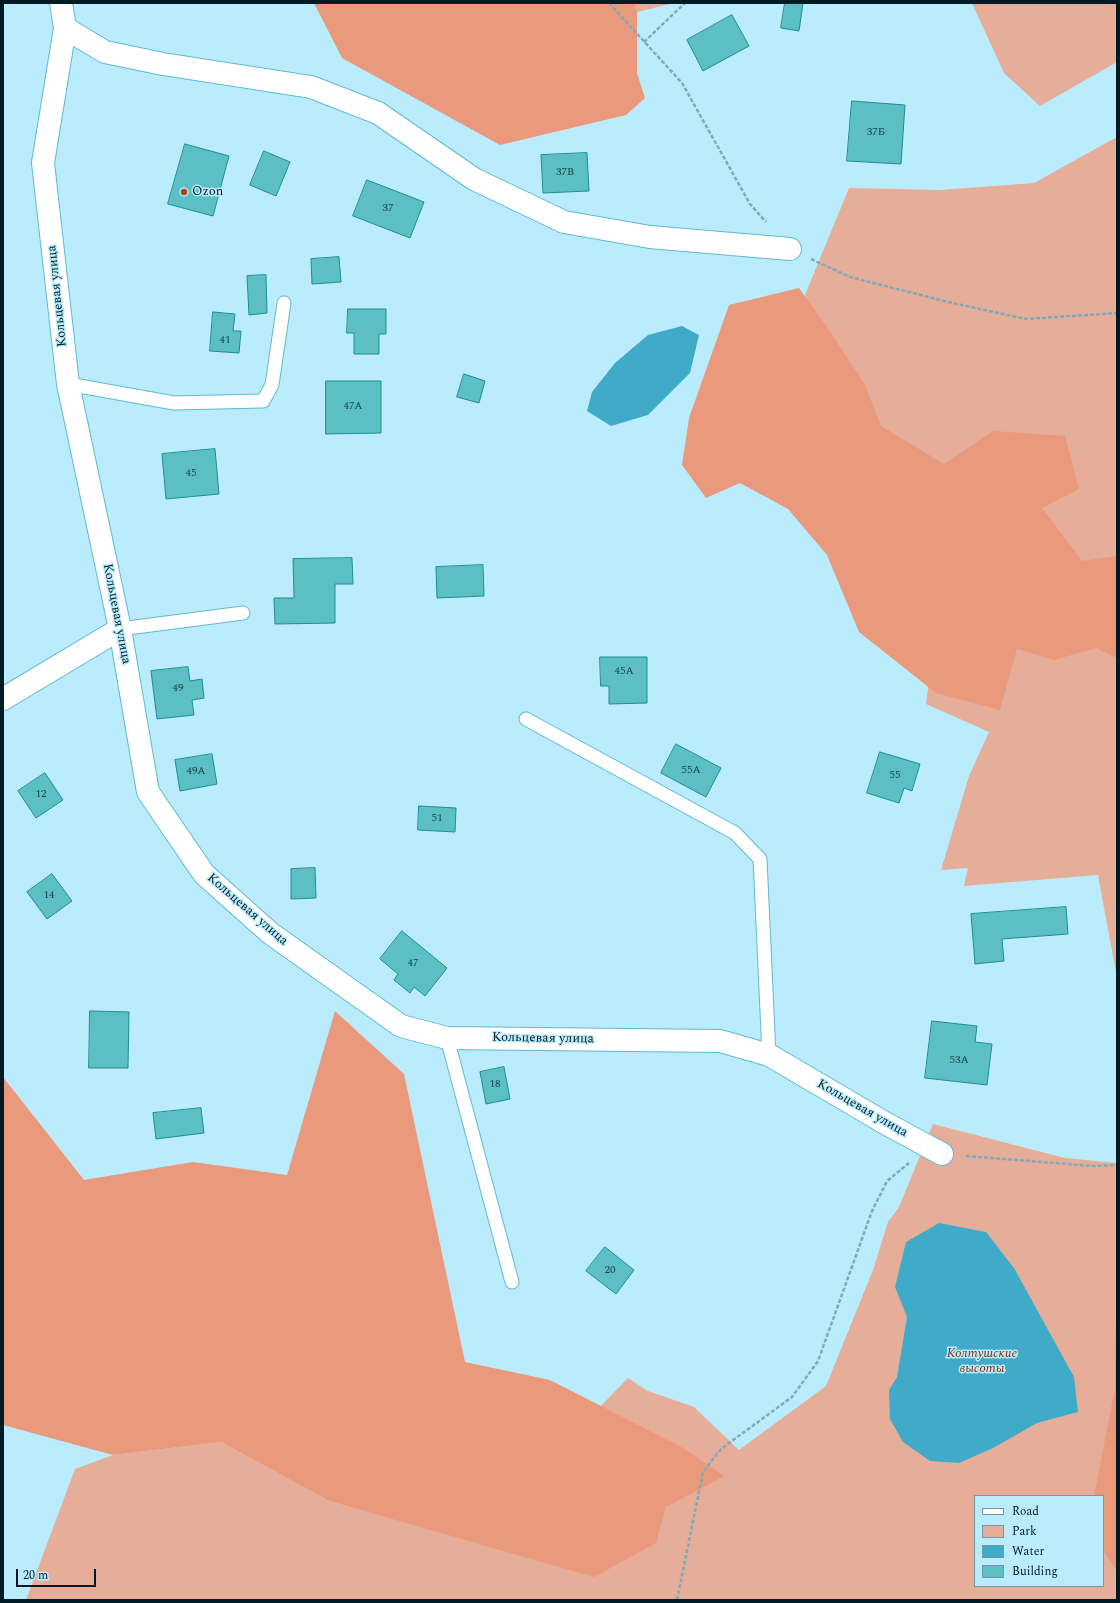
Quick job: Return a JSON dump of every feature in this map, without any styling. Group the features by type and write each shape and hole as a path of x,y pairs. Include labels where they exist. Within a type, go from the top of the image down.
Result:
{"street":[{"name":"Кольцевая улица","path":"61,3 64,28 43,163 68,384 120,629 148,792 204,874 270,933 401,1026 447,1038 720,1041 769,1055 885,1123 942,1154"},
{"path":"64,28 105,52 163,64 310,87 378,113 474,179 564,222 650,237 790,249"},
{"path":"3,699 120,629"}],"lane":[{"path":"68,384 174,403 263,401 272,385 284,303"},
{"path":"120,629 243,613"},
{"path":"526,719 735,833 760,859 769,1055"},
{"path":"447,1038 512,1282"}],"path":[{"path":"609,3 682,83 750,204 790,249 850,277 948,302 1026,319 1117,313"},
{"path":"644,42 685,3"},
{"path":"677,1600 703,1472 721,1449 792,1397 818,1361 872,1211 887,1181 913,1160 942,1154 1092,1166 1117,1165"}],"green space":[{"path":"635,3 674,3 637,12"},
{"path":"972,3 1117,3 1117,62 1040,106 1004,73"},
{"path":"1117,137 1117,978 1098,875 964,886 968,868 941,870 969,776 989,732 926,704 945,552 775,368 849,188 940,190 1034,183"},
{"name":"Колтушские высоты","path":"933,1124 1065,1158 1117,1163 1117,1600 26,1600 75,1469 113,1455 221,1442 329,1501 470,1541 628,1378 648,1391 694,1407 739,1450 826,1386 873,1270 888,1222 899,1207"}],"shaded area":[{"path":"314,3 635,3 637,12 637,73 645,98 626,115 500,145 342,58"},
{"path":"799,288 825,324 865,385 881,426 944,464 993,431 1065,436 1079,489 1042,508 1082,561 1117,556 1117,658 1096,648 1054,660 1017,649 1000,710 936,693 859,632 827,555 788,509 740,483 706,498 682,465 689,418 729,305"},
{"path":"335,1011 404,1074 465,1362 550,1380 685,1449 724,1476 666,1507 656,1543 594,1577 329,1501 221,1442 113,1455 3,1425 3,1077 84,1180 193,1162 287,1175"},
{"path":"1117,1248 1117,1572 1104,1551 1104,1495 1094,1495 1115,1388"}],"water":[{"path":"682,326 699,335 690,373 648,415 611,426 587,411 592,392 615,363 648,335"},
{"path":"939,1223 986,1232 1014,1268 1074,1377 1078,1412 1037,1423 993,1448 959,1463 930,1461 903,1442 890,1419 889,1390 897,1377 907,1317 895,1287 906,1242"}],"building":[{"path":"785,3 803,3 799,31 781,28"},
{"path":"732,15 749,46 703,71 687,40"},
{"path":"852,101 905,105 901,164 847,161"},
{"path":"185,144 229,156 213,216 168,204"},
{"path":"264,151 290,162 276,196 250,185"},
{"path":"587,153 589,191 543,193 541,155"},
{"path":"367,180 424,202 410,238 353,216"},
{"path":"339,257 341,282 312,284 311,259"},
{"path":"266,275 267,313 249,315 247,276"},
{"path":"348,309 386,309 386,334 379,334 379,354 354,354 354,333 347,333"},
{"path":"213,312 235,314 233,331 241,331 239,353 210,351"},
{"path":"464,374 485,381 479,403 457,397"},
{"path":"326,381 381,381 381,433 326,434"},
{"path":"215,449 219,494 166,499 162,454"},
{"path":"352,558 353,584 335,584 335,623 275,624 274,598 294,598 293,559"},
{"path":"483,565 484,596 437,598 436,567"},
{"path":"600,657 647,657 647,703 609,704 609,686 601,686"},
{"path":"188,667 190,681 202,679 204,698 192,700 194,715 157,719 151,671"},
{"path":"676,744 721,768 706,797 661,773"},
{"path":"880,752 920,764 912,791 904,788 899,803 867,793"},
{"path":"212,754 217,784 180,791 175,760"},
{"path":"45,773 63,800 36,818 18,791"},
{"path":"419,806 456,808 455,832 418,830"},
{"path":"315,868 316,898 291,899 291,869"},
{"path":"52,874 72,901 47,919 27,892"},
{"path":"1066,907 1068,934 1002,939 1004,961 975,964 971,914"},
{"path":"402,931 447,968 425,996 414,987 410,993 394,980 398,974 380,959"},
{"path":"90,1011 129,1012 128,1068 89,1068"},
{"path":"932,1021 977,1026 975,1042 992,1044 987,1085 925,1078"},
{"path":"504,1067 510,1099 486,1104 480,1072"},
{"path":"201,1108 204,1133 156,1139 153,1113"},
{"path":"605,1247 634,1270 616,1294 586,1271"}],"place":[{"name":"Ozon","path":"184,192"}]}
